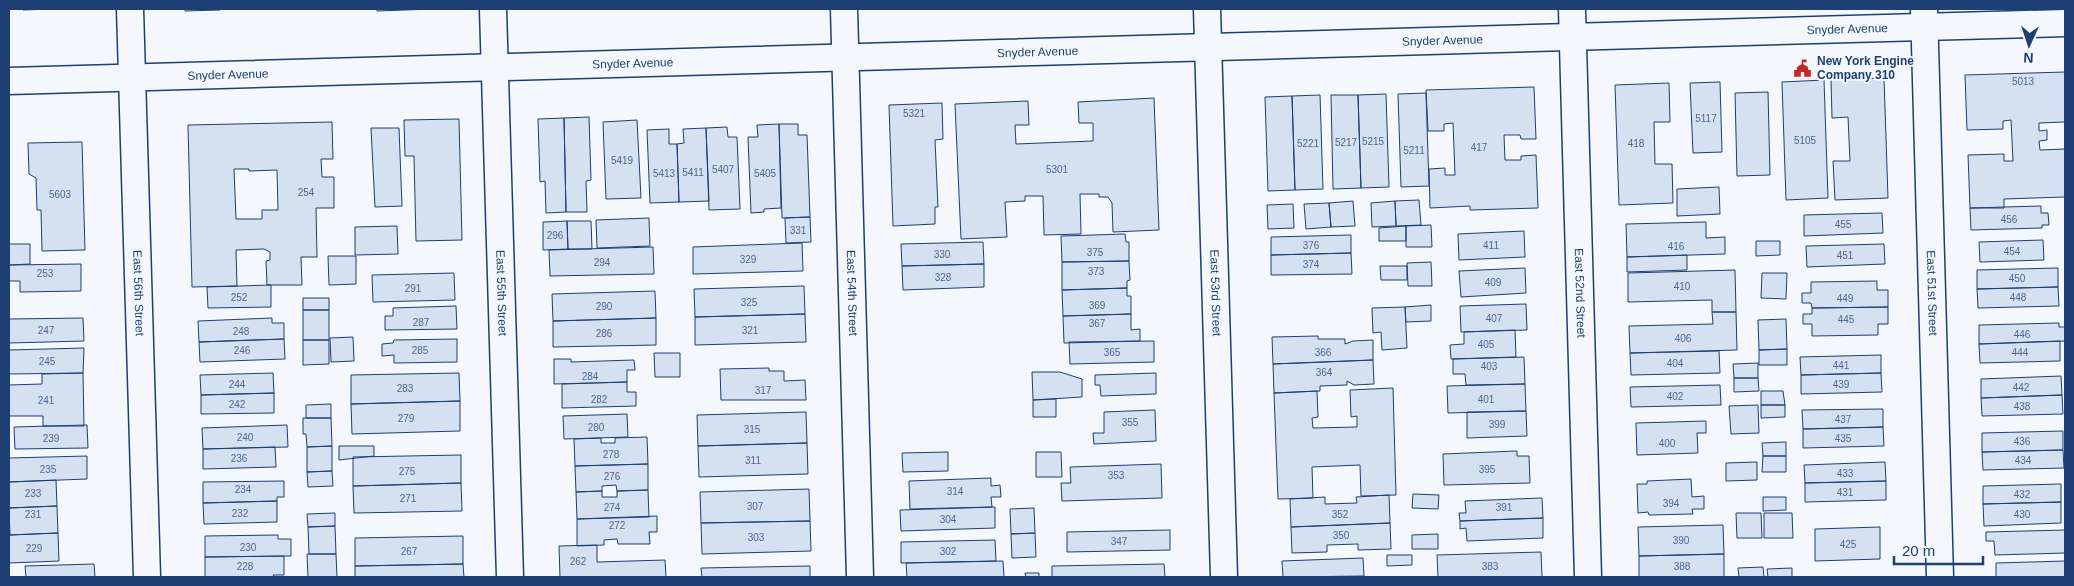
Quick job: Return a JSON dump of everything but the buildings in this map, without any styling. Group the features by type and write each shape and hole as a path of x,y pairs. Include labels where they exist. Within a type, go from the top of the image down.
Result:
{"street":[{"name":"East 56th Street","path":"130,9 146,577"},
{"name":"East 55th Street","path":"493,9 510,577"},
{"name":"East 54th Street","path":"844,9 860,577"},
{"name":"East 53rd Street","path":"1207,9 1224,577"},
{"name":"East 52nd Street","path":"1572,9 1588,577"},
{"name":"Snyder Avenue","path":"9,82 1572,37 1924,18 2065,23"},
{"name":"East 51st Street","path":"1924,18 1940,577"}],"place":[{"name":"New York Engine Company 310","path":"1803,68"}]}
